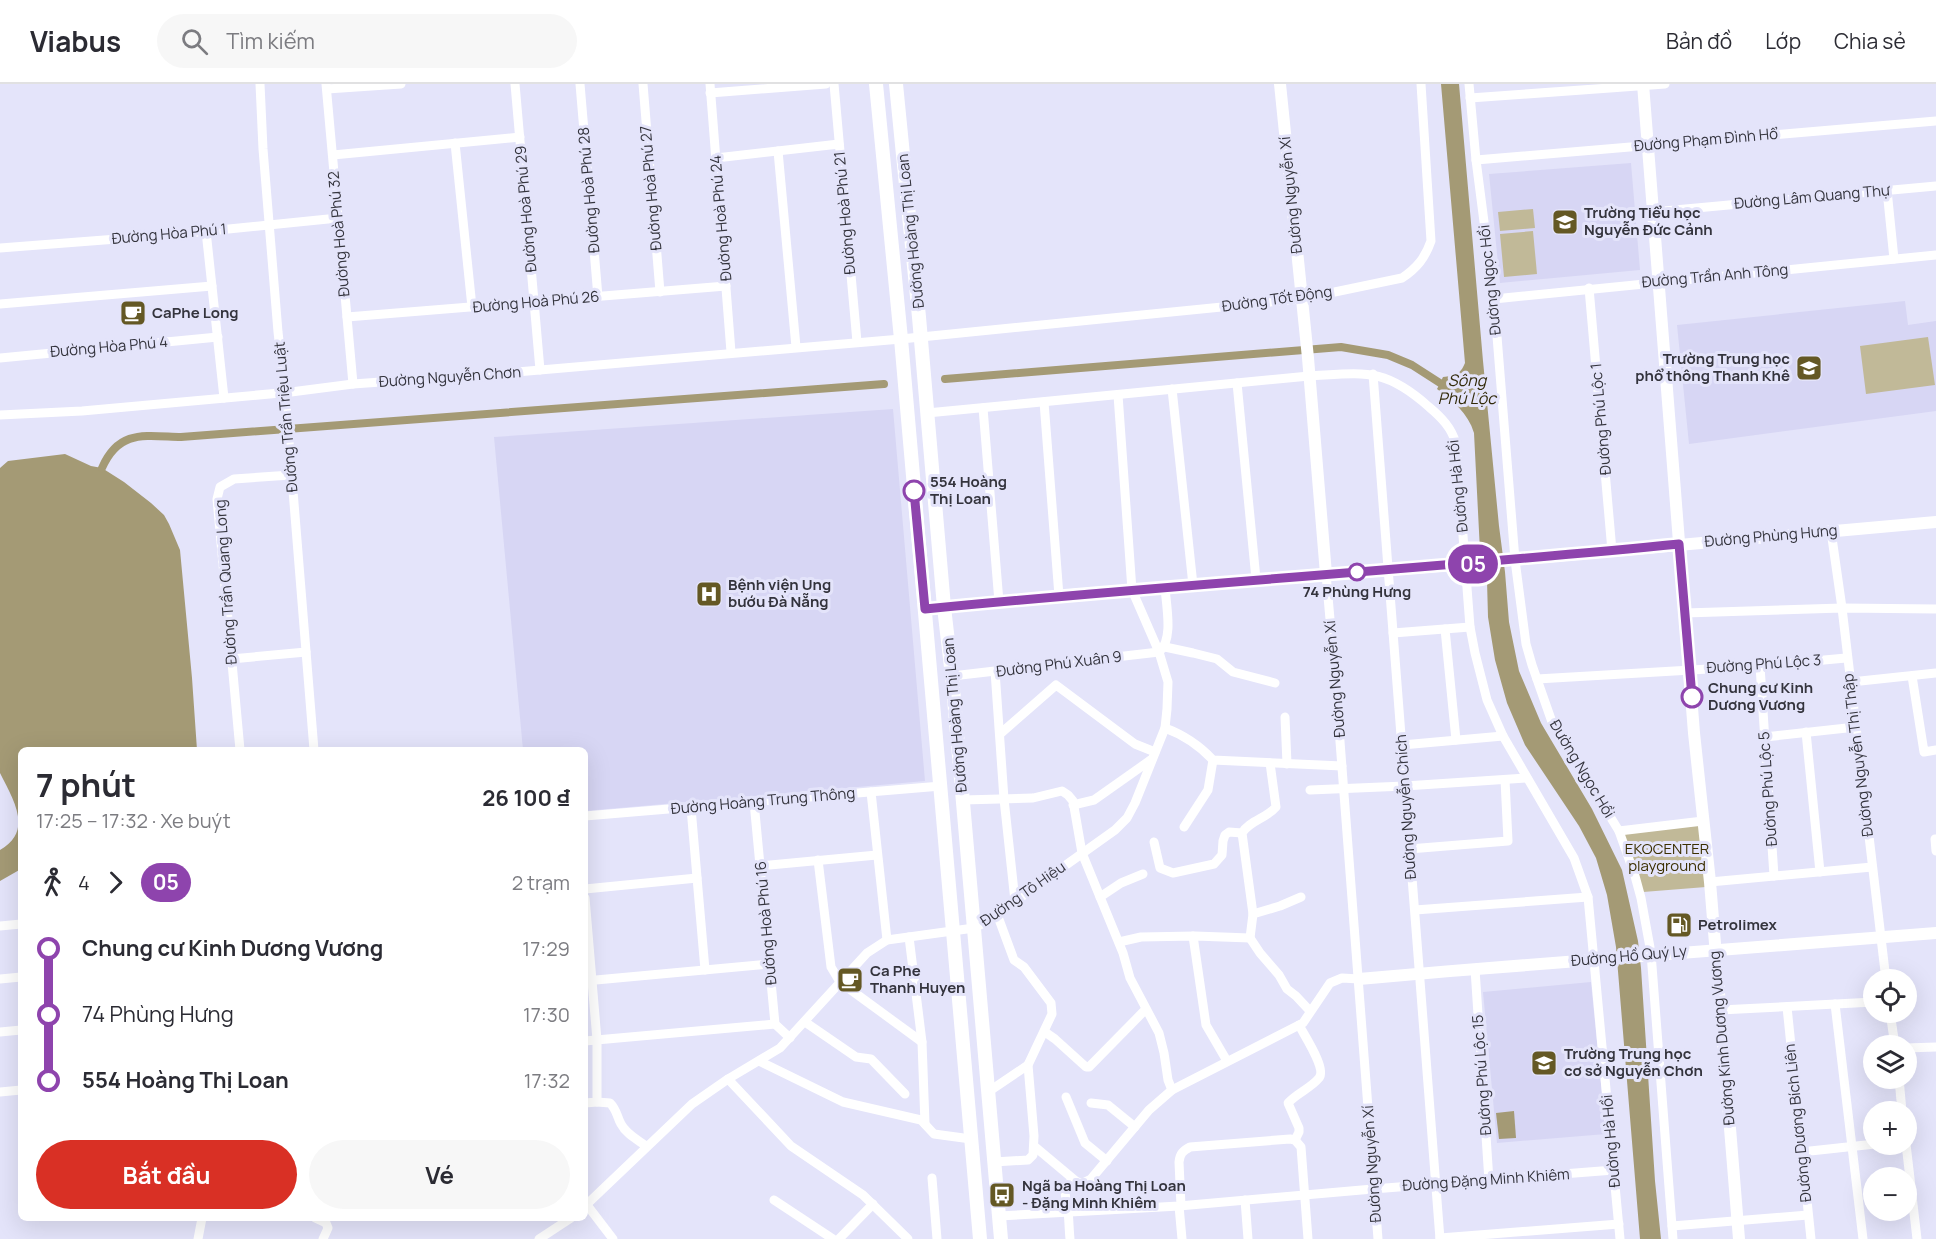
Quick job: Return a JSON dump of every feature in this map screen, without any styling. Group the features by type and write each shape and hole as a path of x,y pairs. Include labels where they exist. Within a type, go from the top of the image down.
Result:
{"main road":[{"name":"Đường Hoàng Thị Loan","path":"876,84 901,339 980,1239"},
{"name":"Đường Hoàng Thị Loan","path":"896,84 952,676 1001,1239"}],"street":[{"name":"Đường Trần Triệu Luật","path":"260,84 269,224 314,747"},
{"path":"326,86 401,84"},
{"name":"Đường Hoà Phú 29","path":"515,84 540,370"},
{"name":"Đường Hoà Phú 28","path":"580,84 598,297"},
{"name":"Đường Hoà Phú 27","path":"643,84 660,292"},
{"path":"710,89 826,84"},
{"name":"Đường Hoà Phú 21","path":"834,84 856,342"},
{"name":"Đường Nguyễn Xí","path":"1280,84 1308,358 1378,1239"},
{"name":"Đường Tốt Động","path":"921,337 1301,299 1402,278 1415,269 1425,256 1431,241 1421,84"},
{"name":"Đường Ngọc Hồi","path":"1469,84 1476,160 1494,298 1511,560 1526,644 1552,722 1619,831 1638,887 1647,954 1673,1239"},
{"path":"1470,98 1665,84"},
{"name":"Đường Kinh Dương Vương","path":"1643,85 1689,670 1710,882 1739,1239"},
{"name":"Đường Hoà Phú 32","path":"326,86 353,384"},
{"name":"Đường Hoà Phú 24","path":"710,89 731,352"},
{"name":"Đường Phạm Đình Hổ","path":"1476,160 1936,121"},
{"path":"333,155 520,137"},
{"path":"455,143 472,307"},
{"path":"716,158 839,144"},
{"path":"778,151 796,347"},
{"name":"Đường Lâm Quang Thự","path":"1653,212 1936,186"},
{"path":"1887,190 1894,259"},
{"name":"Đường Hòa Phú 1","path":"0,248 338,218"},
{"path":"207,231 224,398"},
{"name":"Đường Trần Anh Tông","path":"1494,298 1936,255"},
{"path":"0,304 212,286"},
{"name":"Đường Hoà Phú 26","path":"347,317 726,286"},
{"name":"Đường Phú Lộc 1","path":"1589,288 1612,551"},
{"name":"Đường Hòa Phú 4","path":"0,358 218,337"},
{"name":"Đường Nguyễn Chơn","path":"0,415 82,411 353,384 921,337"},
{"name":"Đường Hà Hồi","path":"927,413 1309,376 1373,374 1391,380 1416,395 1441,418 1455,437 1471,564 1470,627 1474,653 1487,700 1503,736 1574,858 1588,897 1620,1239"},
{"name":"Đường Nguyễn Chích","path":"1373,374 1440,1239"},
{"path":"1237,383 1256,579"},
{"path":"1172,389 1193,585"},
{"name":"Đường Tô Hiệu","path":"886,940 974,927 997,914 1115,830 1127,818 1135,803 1165,728 1168,682 1162,650 1132,590 1118,395"},
{"path":"1044,402 1059,596"},
{"path":"982,408 999,602"},
{"name":"Đường Trần Quang Long","path":"240,747 217,499 220,487 234,479 291,475"},
{"name":"Đường Phùng Hưng","path":"925,609 1256,579 1471,564 1936,522"},
{"name":"Đường Nguyễn Thị Thập","path":"1831,531 1884,969"},
{"path":"1162,650 1168,635 1165,587"},
{"path":"1685,613 1842,608 1936,609"},
{"path":"1393,633 1470,627"},
{"path":"1444,629 1456,740"},
{"name":"Đường Phú Xuân 9","path":"952,676 1162,650 1193,652 1217,659 1233,672 1275,683"},
{"path":"231,659 306,652"},
{"name":"Đường Phú Lộc 3","path":"1537,679 1760,666 1846,658"},
{"path":"1053,664 1056,685 1135,744 1154,755 1094,800 1073,805"},
{"name":"Đường Phú Lộc 5","path":"1760,666 1774,876"},
{"path":"995,671 1004,799 1015,901"},
{"path":"1851,682 1936,673"},
{"path":"1912,675 1924,752 1936,750"},
{"path":"1000,734 1056,685"},
{"path":"1285,717 1287,764"},
{"path":"1165,728 1181,734 1213,760 1342,766"},
{"path":"1765,737 1856,728"},
{"path":"1806,732 1820,872"},
{"path":"1402,745 1503,736"},
{"path":"1184,827 1208,789 1213,760"},
{"path":"1270,763 1276,807 1245,828 1242,833 1253,914 1250,938 1287,989 1310,1011"},
{"path":"1310,790 1344,790 1527,778"},
{"path":"1410,849 1508,841 1505,780"},
{"name":"Đường Hoàng Trung Thông","path":"588,816 941,786"},
{"path":"963,801 1033,798 1062,791 1068,795 1073,805 1082,853 1119,942 1130,978 1162,1044 1172,1090"},
{"path":"588,1203 692,1104 728,1078 780,1048 867,954 886,940 871,792"},
{"name":"Đường Hoà Phú 16","path":"754,802 775,1024"},
{"path":"691,807 705,970"},
{"path":"1619,831 1703,820"},
{"path":"1154,842 1160,868 1173,873 1214,864 1222,855 1225,835 1229,831 1242,833"},
{"path":"1935,839 1936,851"},
{"path":"760,866 878,855"},
{"path":"818,860 831,968 840,982 922,1042"},
{"path":"1710,882 1872,867"},
{"path":"1100,897 1121,883 1143,874"},
{"path":"588,888 697,878"},
{"path":"1253,914 1301,897"},
{"path":"1414,910 1588,897"},
{"path":"988,1092 1028,1065 1052,1014 1051,1004 1024,967 1014,960 997,914"},
{"path":"0,926 18,924"},
{"name":"Đường Hồ Quý Ly","path":"1359,979 1647,954 1936,933"},
{"path":"1193,936 1206,1025 1227,1061"},
{"path":"909,937 922,1042 925,1124"},
{"path":"1119,942 1141,937 1250,938"},
{"path":"588,960 597,1040 597,1102"},
{"path":"589,981 770,964"},
{"name":"Đường Phú Lộc 15","path":"1475,969 1489,1181"},
{"path":"0,978 18,977"},
{"path":"1070,1239 1064,1192 1070,1184 1086,1182 1107,1161 1149,1110 1172,1090 1299,1025 1307,1019 1330,983 1342,978 1359,979"},
{"path":"1720,1010 1863,1003"},
{"path":"1835,1004 1863,1239"},
{"name":"Đường Dương Bích Liên","path":"1787,1007 1811,1239"},
{"path":"1045,1032 1089,1068 1146,1009"},
{"path":"805,1022 856,1057 871,1059 905,1094"},
{"path":"588,1041 775,1024 790,1038"},
{"path":"1295,1140 1299,1128 1288,1102 1319,1078 1321,1071 1299,1025"},
{"path":"0,1032 18,1030"},
{"path":"1917,1048 1936,1047"},
{"path":"759,1061 843,1102 921,1120 934,1134 971,1139"},
{"path":"994,1162 1028,1160 1034,1155 1028,1065"},
{"path":"728,1078 791,1146 850,1185 908,1239"},
{"path":"0,1092 18,1090"},
{"path":"1066,1097 1085,1143 1107,1161"},
{"path":"588,1103 610,1103 618,1113 619,1121 626,1132 646,1146"},
{"path":"1091,1103 1108,1105 1135,1127"},
{"path":"1182,1239 1179,1162 1180,1155 1185,1149 1239,1142 1290,1139 1295,1140 1301,1147 1308,1239"},
{"path":"1034,1146 1077,1182"},
{"path":"1801,1152 1863,1146"},
{"path":"1907,1155 1917,1239"},
{"name":"Đường Đặng Minh Khiêm","path":"999,1216 1180,1206 1614,1170"},
{"path":"932,1178 938,1239"},
{"path":"774,1200 833,1239"},
{"path":"1245,1200 1248,1239"},
{"path":"839,1239 873,1204"},
{"path":"588,1208 613,1239"},
{"path":"1672,1226 1808,1215"},
{"path":"198,1239 201,1221"},
{"path":"322,1221 326,1223 328,1228 323,1239"},
{"path":"539,1239 566,1221"},
{"path":"1440,1239 1619,1224"}],"shaded area":[{"name":"Trường Tiểu học Nguyễn Đức Cảnh","path":"1631,163 1640,270 1500,283 1489,174"},
{"name":"Trường Trung học phổ thông Thanh Khê","path":"1905,301 1908,325 1936,321 1936,411 1689,444 1677,325"},
{"name":"Bệnh viện Ung bướu Đà Nẵng","path":"893,409 925,781 588,811 588,747 523,747 494,437"},
{"name":"Trường Trung học cơ sở Nguyễn Chơn","path":"1591,982 1606,1134 1497,1143 1483,992"}],"green space":[{"path":"1533,209 1535,228 1500,231 1498,212"},
{"path":"1533,231 1537,274 1504,277 1500,234"},
{"path":"1928,337 1935,385 1866,394 1860,346"},
{"name":"EKOCENTER playground","path":"1703,821 1706,887 1643,892 1619,831"}],"water":[{"name":"Sông Phú Lộc","path":"1441,84 1459,84 1509,622 1519,671 1541,723 1592,809 1622,870 1638,941 1641,968 1661,1239 1640,1239 1616,947 1607,895 1596,858 1579,826 1525,745 1507,703 1495,660 1488,617 1487,581 1480,551 1474,433 1464,413 1437,389 1443,377 1457,374 1465,363"},
{"path":"65,454 91,466 102,468 124,482 164,515 180,550 197,747 18,747 18,814 0,773 0,468 8,461"},
{"path":"18,824 18,871 0,881 0,850 16,834"},
{"path":"1514,1111 1516,1138 1499,1139 1496,1113"}],"waterway":[{"path":"945,379 1341,347 1388,355 1412,365 1440,383"},
{"path":"102,468 116,447 125,441 145,436 181,437 884,384"}],"bus line":[{"name":"05","path":"914,491 925,609 1099,592 1477,563 1679,544 1692,697"}],"place":[{"name":"Trường Tiểu học Nguyễn Đức Cảnh","path":"1565,222"},
{"name":"CaPhe Long","path":"133,313"},
{"name":"Trường Trung học phổ thông Thanh Khê","path":"1809,368"},
{"name":"554 Hoàng Thị Loan","path":"914,491"},
{"name":"74 Phùng Hưng","path":"1357,572"},
{"name":"Bệnh viện Ung bướu Đà Nẵng","path":"709,594"},
{"name":"Chung cư Kinh Dương Vương","path":"1692,697"},
{"name":"Petrolimex","path":"1679,925"},
{"name":"Ca Phe Thanh Huyen","path":"850,980"},
{"name":"Trường Trung học cơ sở Nguyễn Chơn","path":"1544,1063"},
{"name":"Ngã ba Hoàng Thị Loan - Đặng Minh Khiêm","path":"1002,1195"}]}
